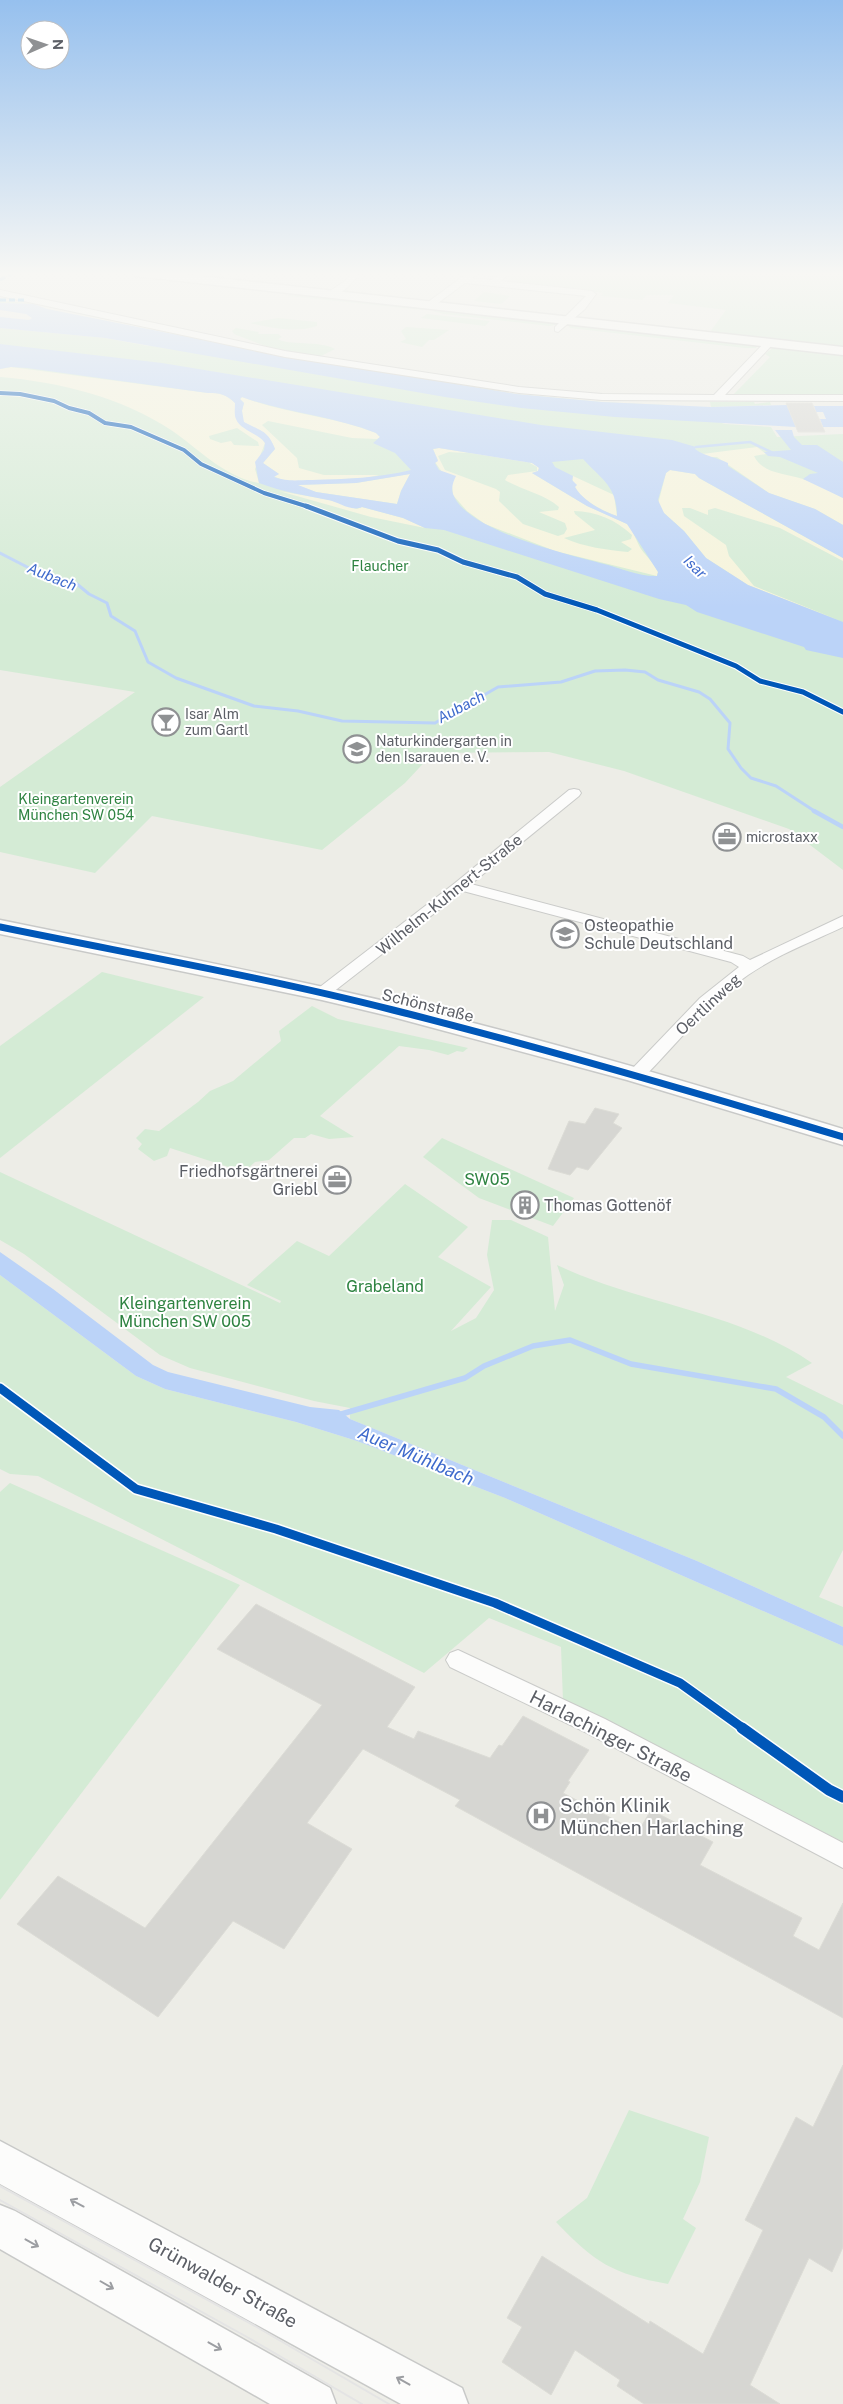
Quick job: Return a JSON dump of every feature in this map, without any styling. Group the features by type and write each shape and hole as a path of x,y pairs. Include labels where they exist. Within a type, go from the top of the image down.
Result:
{"street":[{"path":"484,384 602,397 843,398"},
{"path":"717,398 730,384"},
{"name":"Wilhelm-Kuhnert-Straße","path":"322,993 460,886 574,793"},
{"path":"460,886 736,959 750,966"},
{"name":"Oertlinweg","path":"636,1075 710,998 750,966 843,921"},
{"name":"Schönstraße","path":"0,927 322,993 501,1038 636,1075 843,1137"},
{"name":"Harlachinger Straße","path":"458,1660 596,1726 843,1856"},
{"name":"Grünwalder Straße","path":"0,2162 446,2404"},
{"path":"0,2226 314,2404"}],"green space":[{"name":"Flaucher","path":"0,384 459,384 516,394 602,402 666,405 725,424 771,427 777,437 843,434 843,870 789,829 624,771 549,752 433,753 405,783 322,850 152,816 95,873 0,852 0,787 135,692 0,670"},
{"path":"744,384 843,384 843,396 732,396"},
{"path":"710,402 754,402 755,404 770,402 771,405 711,407"},
{"path":"102,972 204,997 0,1158 0,1046"},
{"path":"312,1006 338,1019 468,1048 463,1052 457,1051 448,1055 399,1046 320,1116 354,1137 329,1139 311,1134 305,1138 294,1138 269,1160 255,1162 244,1172 170,1148 167,1156 154,1161 138,1149 142,1144 136,1138 145,1129 159,1131 210,1091 233,1081 281,1041 279,1031"},
{"name":"SW05","path":"442,1138 574,1198 553,1226 479,1198 423,1157"},
{"path":"0,1172 280,1303 281,1301 247,1285 297,1241 329,1256 405,1184 468,1227 438,1257 491,1287 451,1331 476,1318 494,1290 487,1255 492,1220 511,1220 548,1237 555,1311 564,1285 557,1265 621,1289 720,1319 783,1345 812,1363 786,1377 843,1405 843,1550 819,1597 843,1607 843,1627 697,1561 350,1419 350,1408 314,1401 190,1368 160,1355 24,1254 0,1240"},
{"path":"0,1275 136,1376 165,1389 296,1422 357,1441 505,1498 843,1646 843,1842 563,1701 561,1647 489,1618 424,1673 38,1476 10,1474 0,1469"},
{"path":"10,1483 240,1585 0,1900 0,1492"},
{"path":"629,2110 709,2137 700,2182 683,2219 696,2228 668,2284 633,2276 606,2265 582,2248 556,2222 587,2198"}],"sand":[{"path":"52,384 141,384 216,393 226,396 235,403 238,420 241,424 254,432 265,443 255,469 259,483 246,480 223,469 152,418 110,400","holes":["237,428 258,442 259,446 234,445 231,441 221,443 210,439 209,436"]},
{"path":"242,397 258,403 360,427 376,433 380,437 377,439 352,438 268,421 262,425 297,458 299,468 324,475 379,475 365,478 288,482 273,476 279,474 263,463 275,449 266,435 243,422 242,410 244,403 240,399"},
{"path":"757,447 766,454 754,456 758,462 769,470 808,481 843,498 843,525 815,509 769,493 717,457 707,457 702,454"},
{"path":"439,448 470,453 449,452 438,456 445,470 500,492 499,501 523,524 558,536 564,534 567,529 565,523 539,512 558,510 559,507 547,499 505,480 508,475 537,471 537,467 528,462 532,463 539,467 538,471 532,473 587,506 627,524 641,549 658,572 657,576 555,551 485,524 467,511 453,495 452,486 435,462 438,460 433,449","holes":["574,511 582,511 605,517 619,525 632,535 631,539 621,542 632,549 628,552 604,549 579,544 564,538 595,530 575,514"]},
{"path":"670,470 695,474 699,478 843,558 843,561 780,528 715,508 708,510 708,515 690,508 682,508 684,516 726,545 729,556 754,586 843,622 748,585 706,558 658,504 666,473"},
{"path":"410,474 397,504 316,492 297,485 356,483"},
{"path":"573,476 614,495 617,516 596,506 582,496 576,490"},
{"path":"279,491 330,500 357,509 362,507 403,518 425,528 371,517"}],"water":[{"name":"Isar","path":"144,384 292,384 541,425 672,440 696,447 695,449 703,454 728,463 728,466 769,493 815,509 843,525 843,558 699,478 695,474 670,470 666,473 658,500 664,513 684,531 706,558 748,585 843,622 843,658 806,650 804,647 697,612 686,605 659,599 444,530 425,528 403,518 362,507 349,508 332,501 285,491 259,483 255,462 264,450 265,443 238,423 235,416 235,403 223,395","holes":["242,397 275,407 343,422 376,433 380,437 373,443 395,453 411,470 399,473 337,479 284,480 274,477 279,474 263,463 275,449 266,434 244,422 242,411 244,403 240,399","439,448 532,463 539,468 538,471 532,473 587,506 627,524 658,572 657,576 637,574 545,548 521,540 477,519 462,507 453,494 452,489 456,476 439,470 435,463 438,461 433,449","583,459 611,490 617,516 599,508 583,497 575,487 577,485 572,480 573,476 555,467 552,462","410,474 397,504 316,492 298,485 356,483"]},
{"path":"371,384 457,384 516,394 602,402 711,407 787,405 796,427 615,417 521,408"},
{"path":"814,406 843,406 843,427 823,427 820,419 826,419 823,412 816,412"},
{"path":"775,430 792,430 794,437 802,445 817,445 843,462 843,498 803,479 810,474 818,473 780,457 768,456 764,452 791,450"},
{"name":"Auer Mühlbach","path":"0,1252 53,1289 153,1365 168,1372 310,1407 339,1410 350,1419 697,1561 843,1627 843,1646 505,1498 357,1441 296,1422 165,1389 136,1376 0,1275"}],"building":[{"path":"786,403 812,403 825,432 798,432"},
{"path":"595,1108 619,1114 613,1123 622,1128 588,1170 577,1167 570,1175 548,1169 569,1121 585,1124"},
{"name":"Schön Klinik München Harlaching","path":"256,1604 415,1687 387,1727 414,1739 418,1731 490,1758 499,1745 502,1746 523,1716 589,1750 568,1781 570,1782 563,1793 638,1832 651,1810 713,1842 700,1865 802,1918 793,1936 819,1950 843,1903 843,2018 455,1806 460,1800 363,1749 307,1823 352,1849 284,1949 233,1921 158,2017 17,1924 58,1876 145,1928 322,1705 217,1649"},
{"path":"843,2065 843,2247 832,2272 809,2258 750,2385 780,2404 644,2404 617,2386 620,2380 575,2350 551,2395 502,2362 522,2327 507,2318 542,2256 649,2324 650,2321 703,2354 763,2230 745,2220 796,2117 813,2127"}],"waterway":[{"path":"696,447 750,442 773,453"},
{"name":"Aubach","path":"0,553 33,570 77,584 89,594 107,603 111,616 135,631 148,662 176,678 254,706 298,711 342,721 435,723 498,687 561,682 595,671 625,670 645,672 658,680 699,692 710,699 730,723 728,749 741,768 751,778 776,786 816,812"},
{"name":"Aubach","path":"814,811 843,827"},
{"path":"338,1415 465,1378 484,1366 533,1346 570,1340 631,1364 776,1389 824,1417 843,1436"}],"tram line":[{"path":"0,2186 255,2326 389,2404"},
{"path":"0,2200 247,2337 362,2404"}],"cycle path":[{"path":"0,393 20,394 54,401 69,408 89,413 105,423 131,427 184,450 201,464 264,493 292,500 398,541 438,550 463,562 517,577 545,594 597,610 736,666 760,681 803,692 843,712"},
{"path":"0,927 322,993 394,1010 636,1075 843,1137"},
{"path":"0,1388 136,1489 276,1529 495,1603 680,1683 829,1790 843,1797"}],"place":[{"name":"Isar Alm zum Gartl","path":"166,722"},
{"name":"Naturkindergarten in den Isarauen e. V.","path":"357,749"},
{"name":"microstaxx","path":"727,837"},
{"name":"Osteopathie Schule Deutschland","path":"565,934"},
{"name":"Friedhofsgärtnerei Griebl","path":"337,1180"},
{"name":"Thomas Gottenöf","path":"525,1205"},
{"name":"Schön Klinik München Harlaching","path":"541,1816"}],"park label":[{"name":"Kleingartenverein München SW 054","path":"76,808"},
{"name":"Grabeland","path":"385,1286"},
{"name":"Kleingartenverein München SW 005","path":"185,1312"}]}
